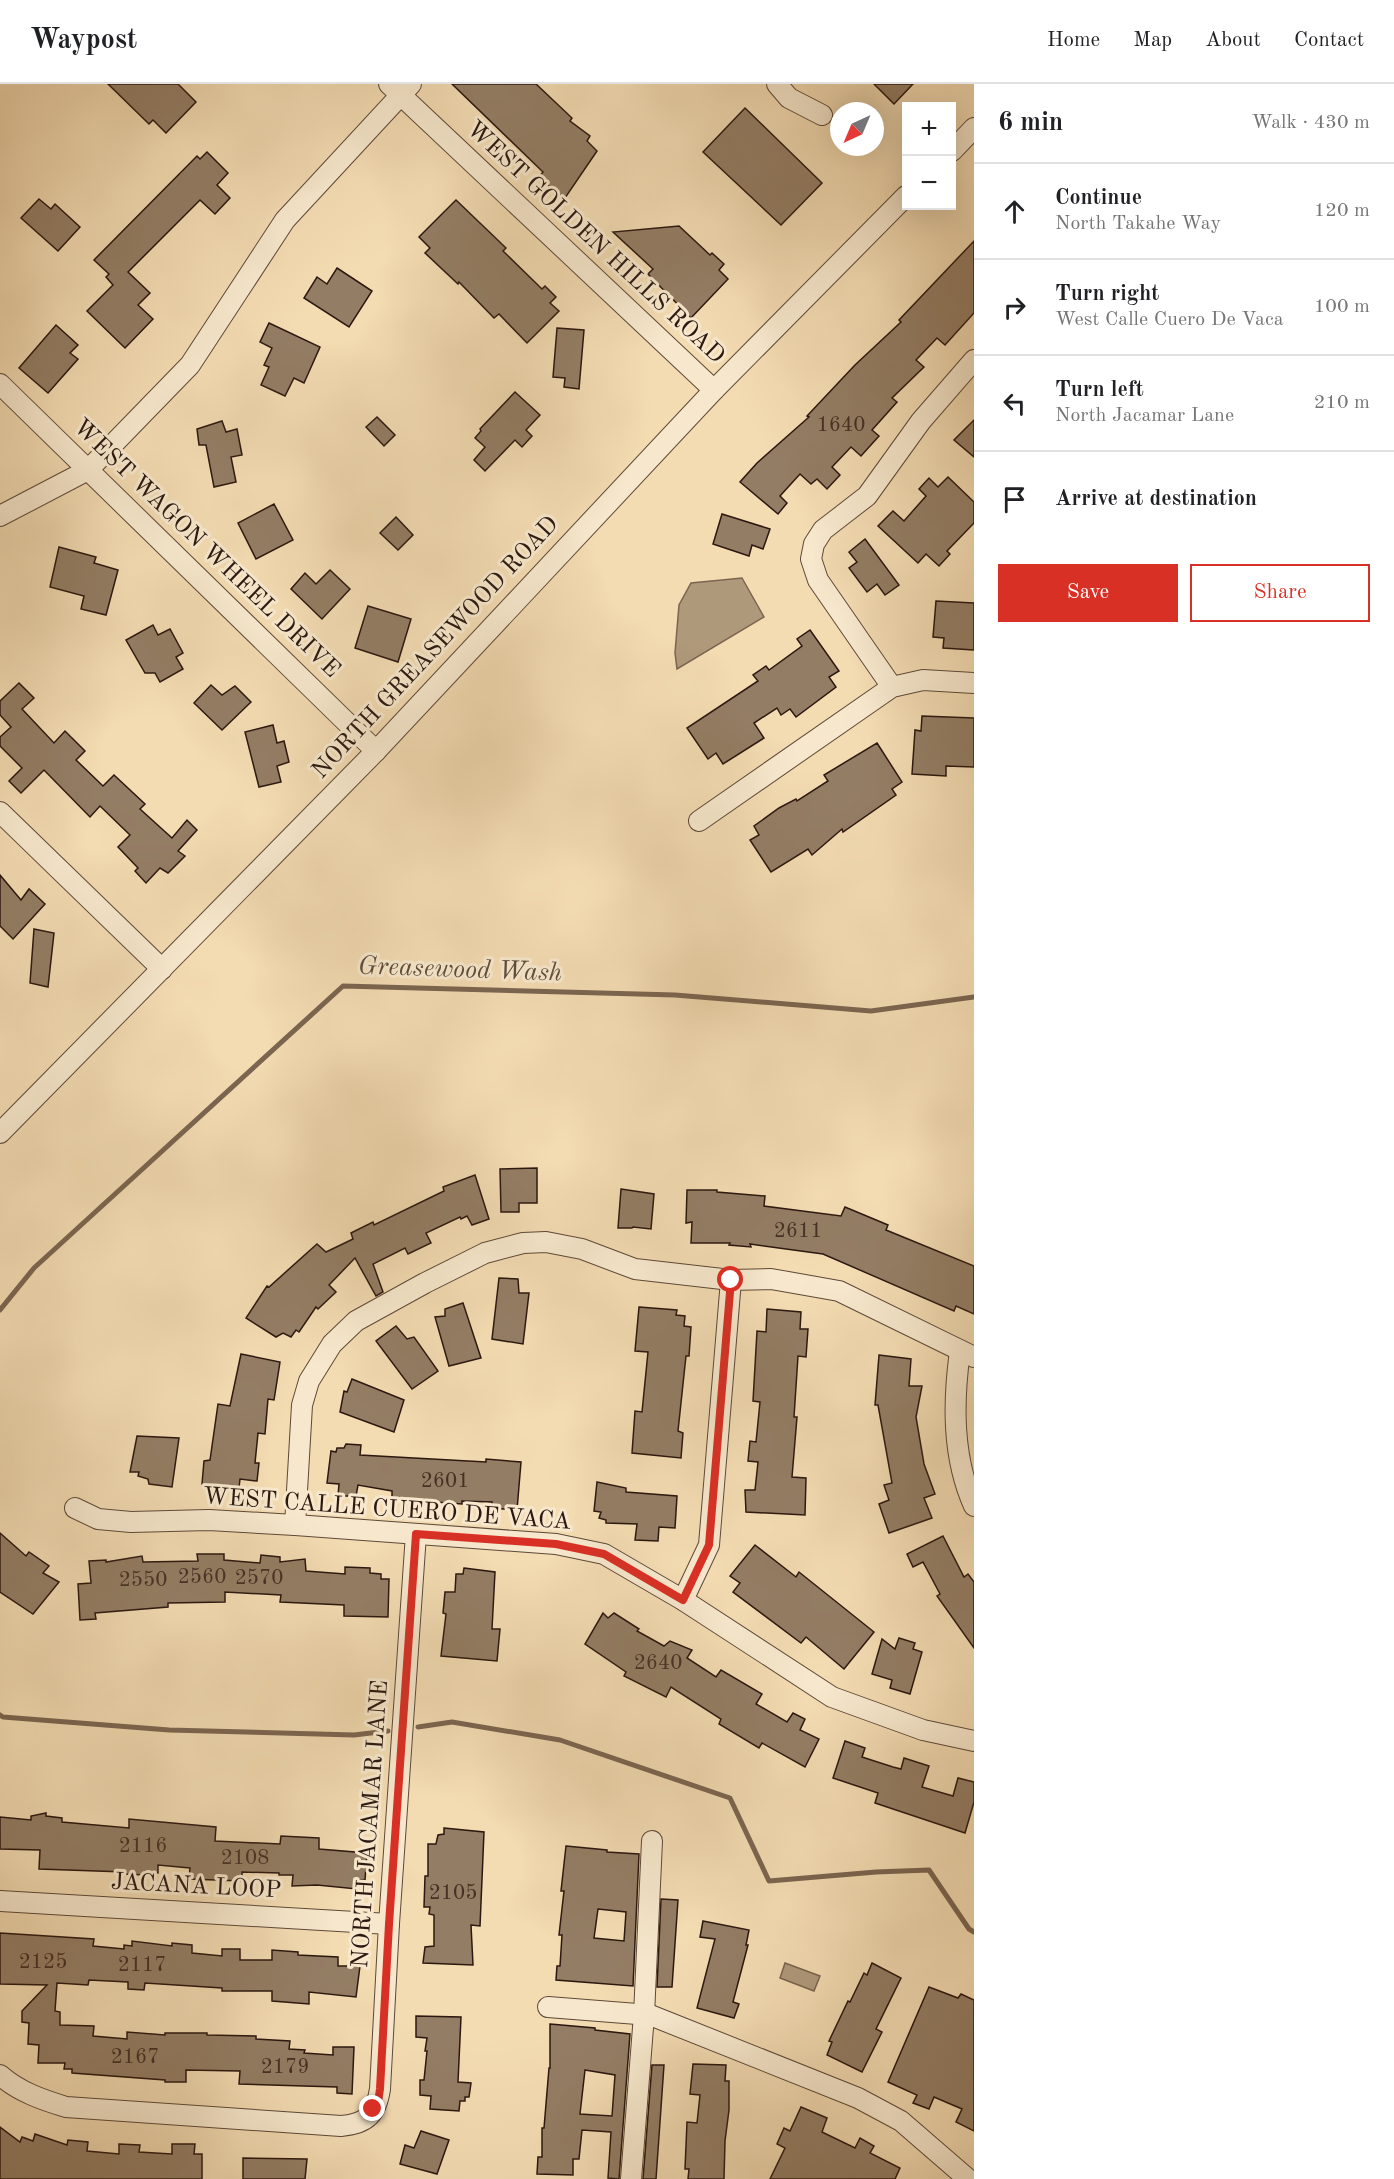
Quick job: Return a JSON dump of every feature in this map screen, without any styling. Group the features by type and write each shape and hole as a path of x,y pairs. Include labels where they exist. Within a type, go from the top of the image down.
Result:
{"street":[{"path":"777,84 789,98 822,115"},
{"path":"0,516 88,470 190,365 285,220 400,88"},
{"name":"WEST GOLDEN HILLS ROAD","path":"400,88 714,390"},
{"path":"956,146 974,128"},
{"name":"NORTH GREASEWOOD ROAD","path":"0,1133 376,751 714,390 902,200"},
{"path":"892,687 818,580 807,553 823,530 867,496 921,421 974,360"},
{"name":"WEST WAGON WHEEL DRIVE","path":"0,384 376,751"},
{"path":"699,821 892,687 923,680 974,683"},
{"path":"0,812 162,969"},
{"path":"295,1525 302,1405 309,1381 332,1344 356,1321 485,1253 523,1243 546,1242 582,1249 635,1269 731,1280 771,1279 839,1291 967,1354 956,1385 956,1441 967,1491 974,1506"},
{"path":"683,1600 709,1545 731,1280"},
{"name":"WEST CALLE CUERO DE VACA","path":"75,1508 98,1519 130,1522 209,1520 295,1525 556,1544 604,1554 683,1600 832,1697 923,1730 974,1741"},
{"name":"NORTH JACAMAR LANE","path":"0,2075 10,2084 39,2099 66,2108 341,2126 363,2122 370,2115 378,2102 380,2089 416,1534"},
{"path":"631,2179 644,2015 652,1841"},
{"name":"JACANA LOOP","path":"0,1901 389,1924"},
{"path":"548,2007 650,2015 858,2098 901,2121 968,2179"}],"shaded area":[{"path":"742,578 764,617 677,669 675,653 679,605 691,583"},
{"path":"785,1963 820,1976 814,1991 780,1978"}],"building":[{"path":"108,84 178,84 196,102 166,133 153,120 149,124"},
{"path":"452,84 536,84 572,118 570,121 590,136 587,141 597,151 565,198 538,178 543,172"},
{"path":"874,84 913,84 894,104"},
{"path":"745,108 822,183 781,225 703,152"},
{"path":"207,152 228,173 217,185 230,198 215,214 200,200 128,272 150,293 138,305 153,319 125,348 87,311 113,285 106,277 109,274 94,260 197,156 200,159"},
{"path":"39,199 51,209 55,204 80,227 58,251 21,218"},
{"path":"456,200 506,248 503,251 542,289 545,286 556,297 550,303 559,311 527,343 499,314 494,318 459,282 458,284 425,253 430,248 419,237"},
{"path":"679,226 710,255 712,253 724,264 719,270 728,279 691,318 648,274 653,269 613,232"},
{"path":"974,241 974,313 945,345 937,338 916,360 924,367 892,398 897,402 872,430 879,436 861,456 851,447 832,467 840,475 827,489 817,479 811,484 800,474 780,496 787,503 778,514 740,482 757,463 809,417 807,416 855,365 901,322 899,320"},
{"path":"337,268 372,291 349,327 304,298 317,277 327,284"},
{"path":"269,323 320,347 304,383 294,378 285,396 261,385 269,367 264,365 272,348 260,342"},
{"path":"56,325 78,345 70,353 78,359 48,393 19,368"},
{"path":"557,328 584,330 579,389 564,387 565,378 553,377"},
{"path":"515,392 540,415 526,430 532,436 522,447 515,440 485,471 474,460 485,447 475,438 481,431 480,429"},
{"path":"377,417 395,435 384,446 366,427"},
{"path":"974,420 974,457 954,440"},
{"path":"222,421 226,432 237,429 242,455 231,457 236,482 214,487 206,445 199,445 197,429"},
{"path":"948,477 974,502 974,523 947,551 950,554 939,566 926,554 918,563 878,526 893,511 904,521 926,496 919,489 929,478 938,487"},
{"path":"274,504 293,540 256,559 238,523"},
{"path":"722,514 770,529 763,549 752,545 749,556 713,544"},
{"path":"396,517 413,535 398,550 380,533"},
{"path":"865,539 899,585 885,595 877,584 867,592 849,568 857,562 849,552"},
{"path":"59,547 96,557 94,563 118,570 106,615 81,609 84,596 50,587"},
{"path":"330,570 350,589 322,619 291,589 305,573 316,584"},
{"path":"936,601 974,603 974,650 943,648 944,638 933,637"},
{"path":"368,606 411,619 398,662 355,648"},
{"path":"153,625 158,635 170,629 183,653 176,657 183,669 160,682 155,673 145,673 126,640"},
{"path":"810,630 839,671 829,677 836,687 796,717 790,709 781,715 777,708 754,723 764,738 723,764 716,753 708,759 687,728 758,681 753,675 766,666 769,670 802,646 797,639"},
{"path":"19,683 34,698 22,709 54,743 65,731 85,751 76,760 103,786 114,775 145,804 140,809 172,838 187,820 197,830 178,851 185,856 168,873 160,868 146,883 135,871 138,868 118,847 130,835 100,806 90,817 44,770 21,793 9,781 22,768 0,746 0,737 11,727 0,715 0,701"},
{"path":"211,685 222,695 235,686 251,702 222,730 194,703"},
{"path":"922,716 974,718 974,767 946,766 946,776 912,774 915,730 921,731"},
{"path":"273,725 277,743 284,741 289,762 277,766 281,782 259,787 245,732"},
{"path":"877,743 902,782 892,789 896,795 843,832 842,829 812,855 808,849 771,872 750,840 759,835 754,826 779,808 796,799 797,801 828,781 824,775"},
{"path":"0,875 21,900 29,889 45,904 13,939 0,926"},
{"path":"34,929 54,933 48,987 30,983"},
{"path":"537,1168 537,1203 519,1203 519,1212 501,1212 500,1169"},
{"path":"475,1175 489,1219 472,1225 467,1216 461,1219 460,1217 426,1233 431,1243 408,1254 405,1248 373,1264 383,1292 376,1296 355,1258 329,1285 336,1292 318,1309 316,1307 299,1332 296,1330 291,1337 283,1333 276,1337 246,1318 267,1286 269,1287 317,1244 326,1252 353,1239 351,1233 373,1222 374,1225 444,1191 443,1187"},
{"path":"621,1189 654,1194 651,1229 618,1228"},
{"path":"687,1190 717,1190 717,1192 765,1196 764,1206 841,1216 845,1207 888,1225 886,1230 974,1266 974,1314 956,1306 954,1311 823,1254 750,1244 751,1247 729,1245 730,1243 691,1243 692,1222 686,1223"},
{"path":"499,1278 518,1279 519,1293 529,1293 523,1344 492,1339"},
{"path":"463,1303 481,1358 449,1366 435,1317 445,1316 445,1309"},
{"path":"639,1307 677,1310 676,1315 685,1316 684,1326 691,1327 678,1431 683,1433 681,1458 632,1453 635,1411 642,1412 648,1352 635,1351"},
{"path":"767,1309 801,1312 800,1329 808,1329 806,1357 798,1356 794,1417 797,1417 792,1477 806,1478 805,1515 746,1512 745,1490 755,1490 758,1462 748,1461 750,1441 756,1442 760,1402 753,1401 757,1331 766,1332"},
{"path":"396,1326 407,1339 414,1337 438,1371 412,1389 376,1341"},
{"path":"241,1354 280,1362 274,1400 268,1399 265,1434 258,1433 255,1463 259,1463 257,1481 240,1479 239,1488 202,1484 204,1461 210,1460 218,1404 230,1406"},
{"path":"879,1355 911,1359 909,1386 922,1386 916,1417 924,1464 935,1494 924,1498 932,1518 889,1533 879,1504 889,1500 884,1485 892,1483 878,1405 875,1405"},
{"path":"352,1379 404,1400 394,1432 340,1412 344,1391 347,1392"},
{"path":"137,1436 179,1438 172,1487 149,1484 148,1479 138,1476 139,1472 130,1472"},
{"path":"346,1444 361,1445 360,1455 521,1462 517,1510 491,1508 492,1502 462,1501 462,1504 392,1499 392,1491 358,1485 356,1496 338,1496 339,1484 327,1483 331,1451 336,1452 337,1448 344,1448"},
{"path":"597,1482 626,1488 626,1492 677,1496 675,1528 659,1527 658,1541 635,1540 637,1524 606,1523 606,1520 599,1518 601,1512 594,1511"},
{"path":"0,1533 26,1556 29,1552 49,1566 43,1573 59,1582 33,1614 0,1592"},
{"path":"943,1536 964,1577 968,1574 974,1582 974,1648 937,1596 940,1594 923,1562 913,1567 907,1554"},
{"path":"755,1545 796,1577 799,1572 874,1632 844,1669 806,1637 801,1643 733,1592 740,1583 730,1576"},
{"path":"197,1554 224,1554 224,1560 260,1563 261,1555 280,1557 280,1562 305,1559 306,1571 345,1574 345,1567 370,1568 370,1573 381,1574 381,1579 389,1579 388,1617 344,1616 344,1605 280,1602 281,1595 225,1592 225,1602 168,1603 168,1607 95,1613 96,1619 80,1620 78,1584 91,1583 89,1561 106,1560 106,1562 142,1556 143,1562 198,1561"},
{"path":"464,1568 495,1572 492,1629 500,1629 497,1661 441,1656 446,1614 443,1613 445,1592 455,1592 456,1574 463,1574"},
{"path":"603,1613 608,1618 614,1613 639,1629 637,1631 664,1646 670,1641 692,1650 687,1658 716,1677 721,1670 762,1694 756,1704 787,1722 793,1713 805,1719 800,1730 819,1739 805,1767 762,1743 759,1748 719,1724 721,1719 671,1687 666,1697 624,1676 626,1672 585,1644"},
{"path":"899,1638 915,1643 913,1649 922,1652 910,1694 890,1688 892,1680 872,1674 882,1639 895,1649"},
{"path":"845,1741 865,1748 862,1757 893,1767 901,1769 904,1758 929,1766 922,1787 953,1796 958,1778 974,1782 974,1802 965,1833 875,1803 878,1793 833,1778"},
{"path":"46,1813 46,1816 62,1818 62,1822 129,1828 129,1819 216,1827 215,1841 280,1844 281,1836 319,1838 319,1849 367,1853 365,1880 358,1880 357,1889 317,1885 292,1886 293,1875 279,1875 279,1873 242,1872 242,1881 189,1879 190,1868 158,1865 158,1873 145,1871 144,1875 125,1874 125,1872 39,1869 40,1850 0,1849 0,1817 31,1820 31,1816"},
{"path":"444,1828 484,1832 480,1926 471,1925 473,1965 423,1963 425,1947 434,1946 434,1915 429,1914 430,1907 424,1907 425,1876 428,1876 428,1844 436,1844 438,1835 444,1834"},
{"path":"566,1846 639,1854 633,1986 556,1980 557,1966 560,1966 562,1935 559,1935 564,1891 561,1891","holes":["598,1909 626,1912 624,1941 594,1938"]},
{"path":"661,1899 678,1900 672,1987 657,1987"},
{"path":"703,1921 749,1930 746,1945 748,1945 733,2002 739,2004 734,2018 697,2008 715,1939 700,1937"},
{"path":"0,1933 94,1939 93,1946 124,1949 124,1945 132,1946 132,1941 172,1946 172,1943 192,1945 192,1953 222,1956 222,1949 240,1949 240,1960 272,1960 272,1950 298,1952 298,1955 338,1957 338,1966 360,1966 356,1997 309,1992 309,2004 272,2001 272,1991 222,1991 222,1988 145,1983 144,1990 128,1989 128,1982 89,1980 88,1985 57,1983 55,2011 60,2012 60,2025 94,2026 93,2036 127,2039 127,2032 165,2035 165,2033 207,2033 207,2035 256,2036 256,2039 290,2041 289,2049 305,2050 304,2053 333,2055 333,2047 354,2047 352,2094 337,2093 337,2087 239,2084 240,2071 186,2070 186,2082 165,2082 165,2080 72,2073 72,2069 64,2069 65,2063 38,2063 39,2045 28,2044 29,2023 22,2022 22,2011 47,1985 0,1984"},
{"path":"872,1963 901,1978 876,2029 882,2032 862,2072 827,2055 832,2042 829,2041 848,2001 850,2002 864,1973 867,1975"},
{"path":"929,1987 958,1998 961,1994 974,2000 974,2131 956,2122 962,2109 934,2097 929,2109 913,2103 917,2095 888,2082"},
{"path":"416,2016 461,2017 458,2082 471,2083 469,2097 465,2097 465,2101 460,2101 459,2111 430,2109 431,2096 420,2095 420,2080 424,2080 427,2038 416,2037"},
{"path":"550,2024 630,2034 619,2179 608,2178 611,2132 582,2130 579,2159 573,2159 573,2175 537,2174 538,2157 542,2157 542,2128 544,2128 550,2068","holes":["585,2070 615,2075 612,2116 580,2114"]},
{"path":"693,2064 726,2065 725,2081 729,2081 729,2110 724,2179 688,2179 689,2169 685,2169 687,2122 697,2123 700,2095 690,2094"},
{"path":"652,2065 664,2065 656,2179 643,2179"},
{"path":"801,2107 827,2118 822,2132 855,2148 860,2138 874,2146 870,2153 900,2168 895,2179 770,2179 785,2148 777,2144 784,2128 790,2131"},
{"path":"0,2127 20,2142 22,2137 33,2141 35,2134 67,2145 68,2140 88,2142 87,2151 119,2154 119,2144 140,2145 139,2152 172,2154 172,2144 195,2144 194,2154 202,2154 202,2179 0,2179"},
{"path":"421,2131 449,2140 437,2174 400,2164 405,2145 414,2148"},
{"path":"243,2158 307,2159 305,2179 243,2179"}],"waterway":[{"name":"Greasewood Wash","path":"0,1310 34,1268 343,986 675,995 871,1011 974,997"},
{"path":"0,1715 169,1730 354,1735 388,1731"},
{"path":"418,1727 452,1722 560,1740 730,1798 769,1881 929,1870 969,1929 974,1932"}],"route":[{"path":"373,2109 378,2102 380,2089 416,1534 556,1544 604,1554 683,1600 709,1545 731,1280"}]}
